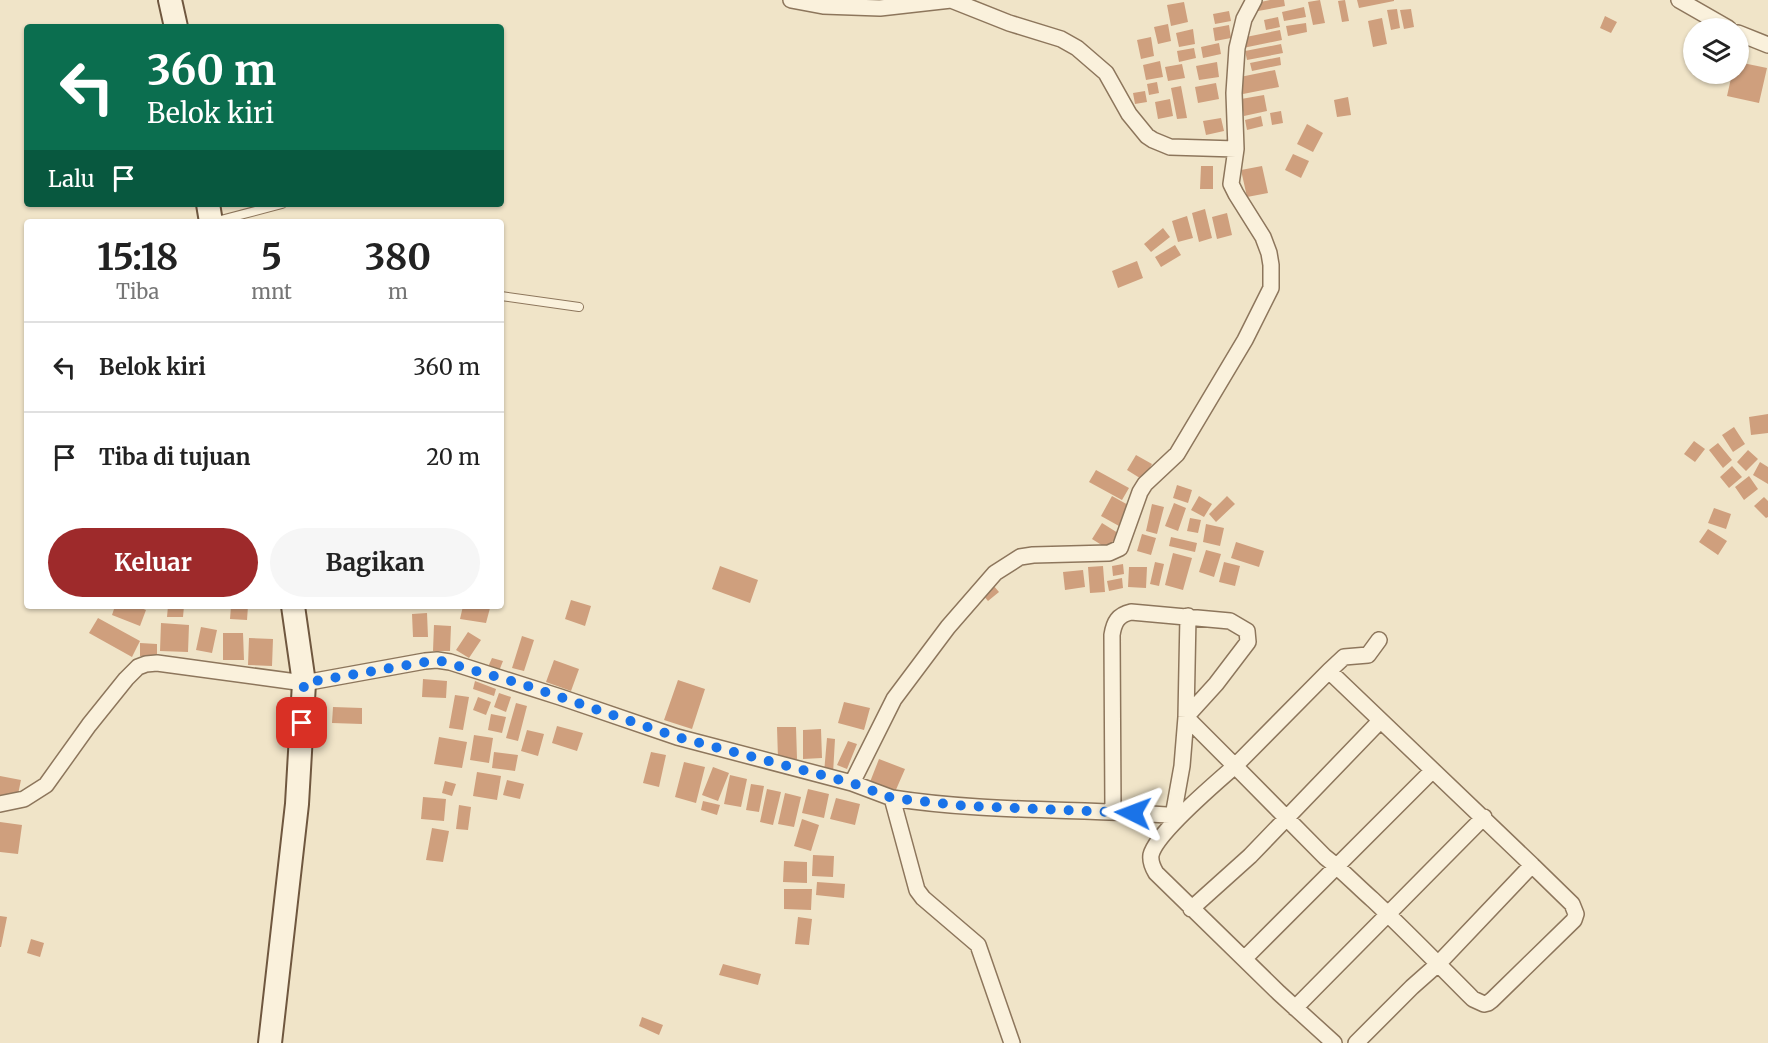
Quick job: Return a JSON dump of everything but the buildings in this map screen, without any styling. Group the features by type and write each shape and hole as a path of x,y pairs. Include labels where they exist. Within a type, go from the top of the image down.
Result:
{"street":[{"path":"170,0 175,24"},
{"path":"791,0 823,6 880,8 946,0 956,2 1009,23 1061,39 1077,48 1106,73 1129,114 1147,136 1154,140 1170,147 1236,149"},
{"path":"852,783 882,718 894,699 948,627 995,573 1020,557 1109,553 1120,548 1140,492 1152,477 1177,454 1245,340 1271,288 1271,266 1266,243 1231,184 1236,149 1234,93 1237,48 1244,19 1254,0"},
{"path":"1679,0 1710,18"},
{"path":"1749,37 1768,45"},
{"path":"270,1043 297,804 304,683 293,609"},
{"path":"1113,811 1114,626 1118,618 1131,612 1230,621 1243,628 1249,636 1248,642 1216,684 1186,717"},
{"path":"1177,816 1186,717 1188,616"},
{"path":"1334,1043 1191,909 1156,873 1151,860 1155,848 1177,816 1235,766 1344,657 1368,655 1379,640"},
{"path":"0,804 24,799 46,785 89,725 126,679 138,667 146,664 157,663 304,683 437,660 522,684 677,737 852,783 892,798 965,806 1113,811 1177,816"},
{"path":"1186,717 1324,857 1337,866 1389,915 1473,999 1484,1004 1488,1003 1574,920 1576,914 1572,904 1329,671"},
{"path":"1191,909 1250,856 1380,721"},
{"path":"1244,959 1432,771"},
{"path":"892,798 917,890 923,898 978,945 1012,1043"},
{"path":"1295,1008 1484,818"},
{"path":"1356,1043 1438,964 1532,865"}],"lane":[{"path":"223,219 270,207"},
{"path":"504,296 579,307"}],"route":[{"path":"302,723 304,683 437,660 522,684 677,737 852,783 892,798 965,806 1133,813"}]}
